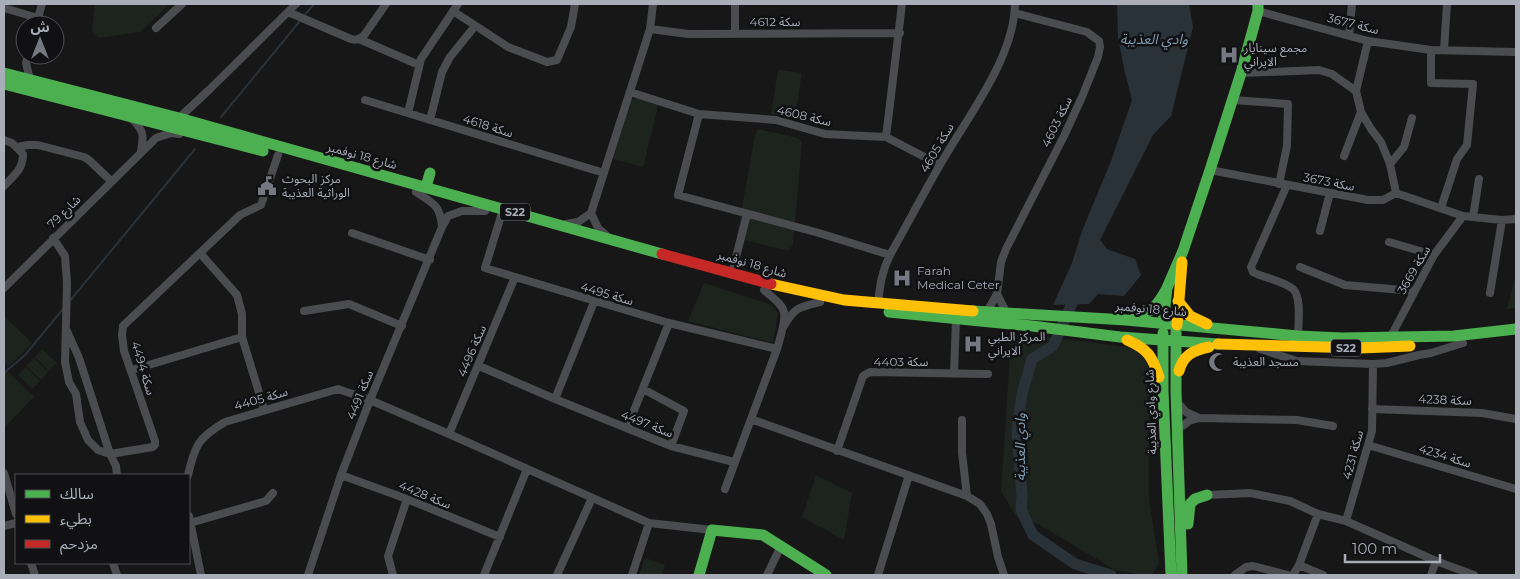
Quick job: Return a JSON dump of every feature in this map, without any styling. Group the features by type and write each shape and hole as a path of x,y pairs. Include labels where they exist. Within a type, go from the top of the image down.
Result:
{"main road":[{"name":"شارع وادي العذيبة","path":"1171,575 1163,390 1163,340 1167,288 1183,251 1210,170 1241,73 1258,8"},
{"name":"شارع 18 نوفمبر","path":"6,77 30,80 179,118 502,216 764,290 820,302 956,319 1112,319 1223,330 1342,338 1454,336 1516,329"},
{"name":"شارع 18 نوفمبر","path":"6,77 129,116 562,225 732,273 844,300 1007,314 1115,336 1224,344 1360,348 1463,343 1516,337"},
{"path":"421,190 430,173"},
{"name":"شارع وادي العذيبة","path":"1182,575 1177,430 1176,324 1183,251"},
{"path":"1126,320 1139,318 1152,310 1158,304 1167,288"},
{"path":"1178,301 1192,318 1223,330"},
{"path":"1115,336 1137,343 1148,350 1152,356 1163,390"},
{"path":"1177,396 1179,368 1186,355 1201,349 1224,344"},
{"path":"1179,483 1190,490 1207,495"},
{"path":"1181,560 1188,544 1188,506 1196,497 1207,495"},
{"path":"698,575 712,530 763,535 826,575"}],"street":[{"path":"156,28 182,4"},
{"path":"179,118 296,4"},
{"path":"359,39 366,34 386,4"},
{"path":"408,113 419,65 424,54 458,4"},
{"path":"453,11 508,47 547,62 553,62 557,60 571,27 575,4"},
{"path":"562,225 578,222 591,213 650,29 653,4"},
{"path":"734,33 735,4"},
{"path":"886,138 902,4"},
{"name":"سكة 4605","path":"878,303 880,280 890,255 940,165 992,78 1011,35 1015,4"},
{"path":"1349,35 1352,4"},
{"path":"1444,50 1447,4"},
{"path":"4,8 22,15"},
{"name":"سكة 3677","path":"1258,8 1368,40 1431,50 1516,52"},
{"path":"288,12 350,39 359,39 419,65"},
{"name":"سكة 4603","path":"987,312 997,294 1001,262 1006,250 1064,136 1082,97 1098,57 1100,47 1099,41 1087,32 1015,13"},
{"path":"430,120 442,72 450,57 475,26"},
{"name":"سكة 4612","path":"650,29 689,34 900,33"},
{"path":"1368,40 1356,91 1361,112 1381,142 1390,164 1396,193 1462,216 1502,220 1516,219"},
{"path":"1431,50 1431,83 1473,84 1467,145 1457,159 1441,208"},
{"path":"6,77 20,65"},
{"path":"28,65 30,80"},
{"path":"1241,73 1319,70 1332,74 1356,91"},
{"name":"سكة 4608","path":"630,92 699,114 776,120 825,134 886,138 940,165"},
{"name":"سكة 4618","path":"365,100 604,173"},
{"path":"1232,100 1288,104 1287,146 1283,184 1251,266 1253,272 1295,290 1299,303 1298,336"},
{"path":"1344,156 1361,112"},
{"path":"699,114 678,195 819,233 890,255"},
{"path":"129,116 140,126 144,136 141,151"},
{"path":"1390,164 1404,147 1412,118"},
{"name":"79 شارع","path":"4,288 156,138 171,133 201,135"},
{"path":"4,140 12,143 23,154 23,163 18,172 4,186"},
{"path":"18,148 38,145 84,157 111,181"},
{"name":"سكة 4494","path":"110,454 153,447 155,445 132,370 124,351 123,326 240,215 261,205 278,155"},
{"name":"سكة 3673","path":"1210,170 1368,200 1383,200 1396,193"},
{"path":"1473,217 1479,179"},
{"path":"421,190 441,212 442,227"},
{"path":"1320,231 1330,193"},
{"name":"سكة 4491","path":"308,575 341,475 442,227 448,216 462,211 485,211"},
{"path":"591,213 598,228 610,239"},
{"path":"732,273 747,214"},
{"name":"سكة 4495","path":"502,216 485,268 669,324 777,349"},
{"name":"سكة 3669","path":"1390,338 1434,255 1462,216"},
{"path":"1490,293 1502,220"},
{"path":"352,232 430,260"},
{"path":"54,238 65,256 67,283 65,362 69,382 76,394 80,422 88,440 98,450 110,454"},
{"path":"1389,242 1434,255"},
{"path":"200,253 237,295 242,314 242,336 264,409"},
{"path":"1300,267 1345,285 1414,291"},
{"name":"سكة 4496","path":"449,434 515,277"},
{"path":"724,489 777,349 783,328 784,311 779,303 764,290"},
{"path":"997,294 1007,314"},
{"path":"555,399 594,302"},
{"path":"783,328 790,316 799,307 820,302"},
{"path":"304,311 349,304 402,326"},
{"path":"954,374 956,319"},
{"path":"627,428 669,324"},
{"path":"65,328 80,358 110,454 116,466 117,474"},
{"path":"132,370 242,336"},
{"path":"1250,345 1297,362 1373,364 1387,363 1419,354 1431,354 1463,343"},
{"name":"سكة 4231","path":"1346,521 1372,431 1373,364"},
{"name":"سكة 4497","path":"479,366 671,446 734,462"},
{"name":"سكة 4403","path":"837,451 863,376 870,372 988,374"},
{"name":"سكة 4405","path":"188,474 197,444 209,431 225,422 264,409 338,389 370,400 650,523 712,530"},
{"path":"643,389 684,411 671,446"},
{"path":"1177,396 1186,412 1199,418"},
{"name":"سكة 4238","path":"1372,409 1482,413 1516,419"},
{"path":"1177,430 1189,421 1199,418 1297,420 1333,426"},
{"path":"750,419 967,496 980,504 987,514 1004,575"},
{"path":"962,420 962,453 967,496"},
{"name":"سكة 4234","path":"1368,445 1516,489"},
{"path":"484,575 528,469"},
{"path":"4,473 15,511"},
{"name":"سكة 4428","path":"341,475 407,499 500,538"},
{"path":"878,575 909,475"},
{"path":"1207,495 1250,492 1290,501 1318,514 1346,521 1436,561 1474,575"},
{"path":"201,575 190,519 266,501 273,493"},
{"path":"557,575 592,498"},
{"path":"393,575 388,556 407,499"},
{"path":"1293,575 1300,565 1318,514"},
{"path":"632,575 650,523"},
{"path":"767,575 781,546"},
{"path":"1431,575 1436,561"},
{"path":"1300,565 1323,575"},
{"path":"1235,575 1246,567 1253,566 1288,575"}],"shaded area":[{"path":"95,4 170,4 140,32 98,38 92,30"},
{"path":"778,70 802,73 795,117 771,114"},
{"path":"636,98 658,106 642,167 614,159 631,100"},
{"path":"758,129 798,138 802,143 793,244 789,251 741,239 737,236 755,135"},
{"path":"1516,274 1516,308 1507,309"},
{"path":"704,283 772,305 778,313 773,343 688,321"},
{"path":"4,316 32,343 8,367 4,363"},
{"path":"1020,333 1134,348 1144,357 1149,368 1149,499 1159,563 1152,575 1115,570 1038,524 1016,516 1001,491 1011,339"},
{"path":"42,349 57,363 49,371 35,357"},
{"path":"34,358 48,372 41,380 26,366"},
{"path":"26,367 40,381 32,389 18,375"},
{"path":"4,368 34,397 4,428"},
{"path":"816,475 852,493 844,540 802,517"},
{"path":"645,558 665,565 662,575 639,575"}],"water":[{"name":"وادي العذيبة","path":"1117,4 1189,4 1193,27 1171,116 1153,135 1100,240 1107,249 1135,259 1141,275 1124,296 1098,294 1089,304 1053,305 1072,263 1082,231 1111,161 1132,100 1118,37"}],"waterway":[{"path":"303,17 314,4"},
{"path":"221,117 300,21"},
{"path":"69,302 195,149"},
{"name":"وادي العذيبة","path":"1078,290 1053,346 1032,359 1022,394 1017,431 1022,496 1021,510 1033,535 1075,564 1111,575"},
{"path":"4,373 25,355 63,309"}],"traffic: fast":[{"path":"1163,323 1167,288 1183,251 1210,170 1241,73 1258,11 1258,4"},
{"path":"4,73 179,118 662,254"},
{"path":"4,84 263,151"},
{"path":"426,187 430,173"},
{"path":"1134,319 1154,307 1167,288"},
{"path":"973,311 1126,320 1298,336 1342,338 1454,336 1516,329"},
{"path":"889,312 1120,337 1218,344"},
{"path":"1176,332 1182,575"},
{"path":"1163,333 1163,390 1171,575"},
{"path":"1188,524 1190,504 1195,499 1207,495"},
{"path":"699,575 712,530 763,535 826,575"}],"traffic: slow":[{"path":"1177,325 1182,262"},
{"path":"771,284 844,300 973,311"},
{"path":"1178,301 1190,316 1207,324"},
{"path":"1127,340 1145,350 1154,364 1159,377"},
{"path":"1218,344 1360,348 1410,346"},
{"path":"1179,371 1186,357 1209,347"}],"traffic: jam":[{"path":"662,254 771,284"}],"place":[{"name":"مجمع سينايار الايراني","path":"1229,55"},
{"name":"مركز البحوث الوراثية العذيبة","path":"267,186"},
{"name":"Farah Medical Ceter","path":"902,278"},
{"name":"المركز الطبي الايراني","path":"973,344"},
{"name":"مسجد العذيبة","path":"1218,362"}]}
